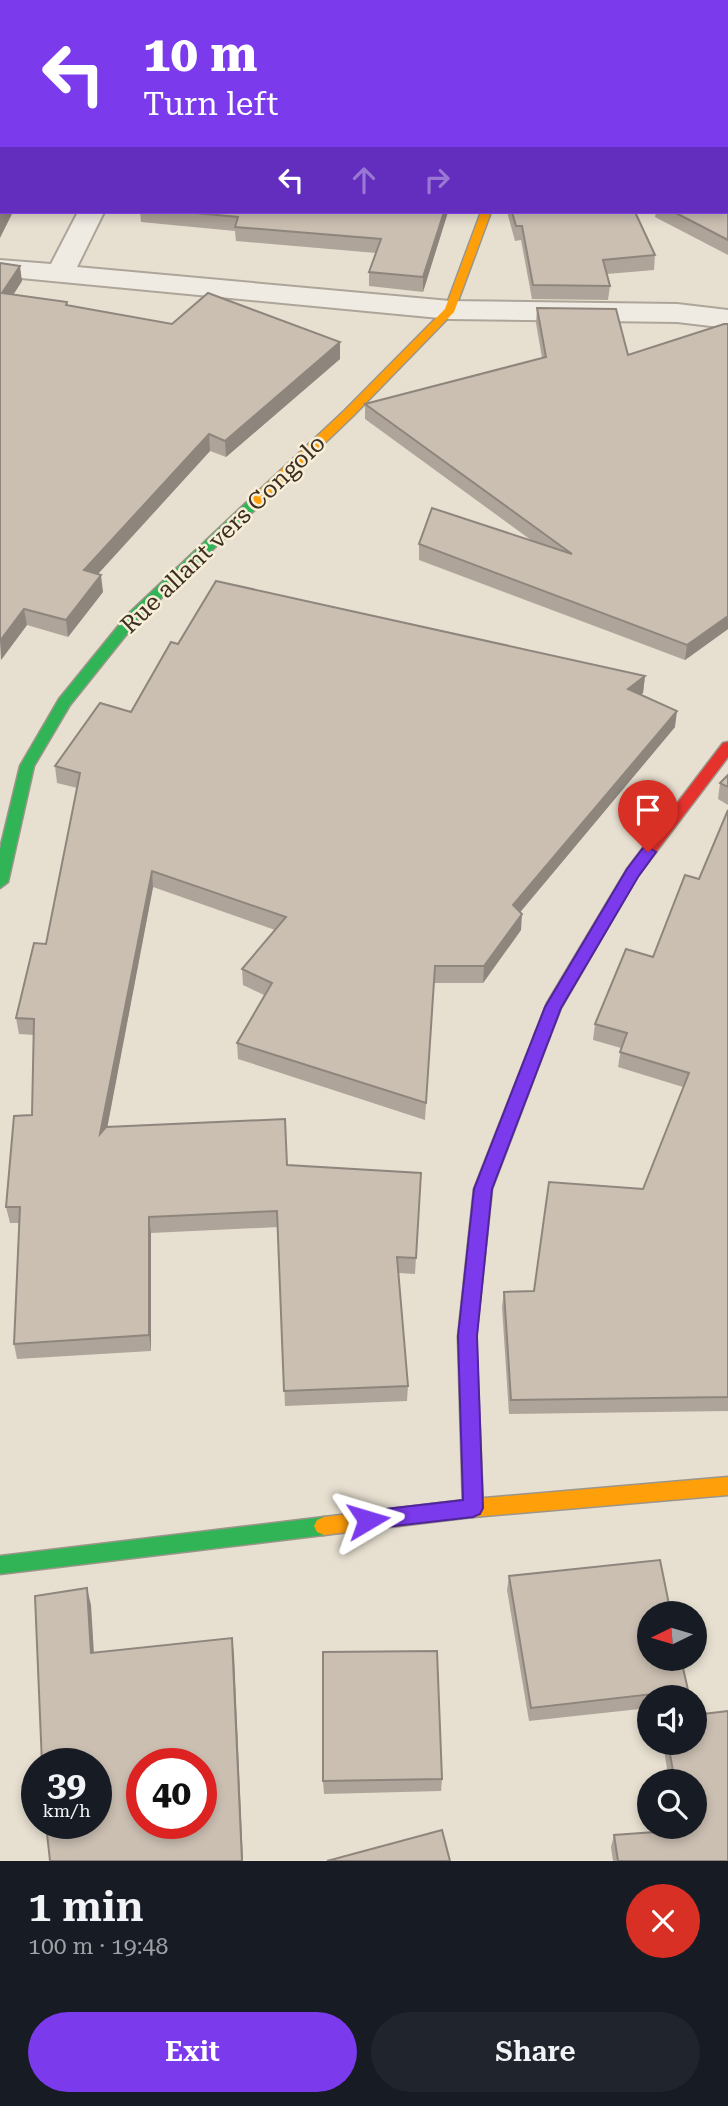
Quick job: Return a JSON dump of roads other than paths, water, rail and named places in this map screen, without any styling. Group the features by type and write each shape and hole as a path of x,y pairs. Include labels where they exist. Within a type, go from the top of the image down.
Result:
{"street":[{"path":"59,275 90,214"},
{"name":"Rue allant vers Congolo","path":"0,882 26,766 64,702 133,617 349,413 450,310 485,214"},
{"path":"0,268 450,310 677,313 728,319"},
{"path":"473,1508 467,1336 483,1189 554,1007 632,873 728,747"},
{"path":"0,1565 473,1508 728,1486"}]}
